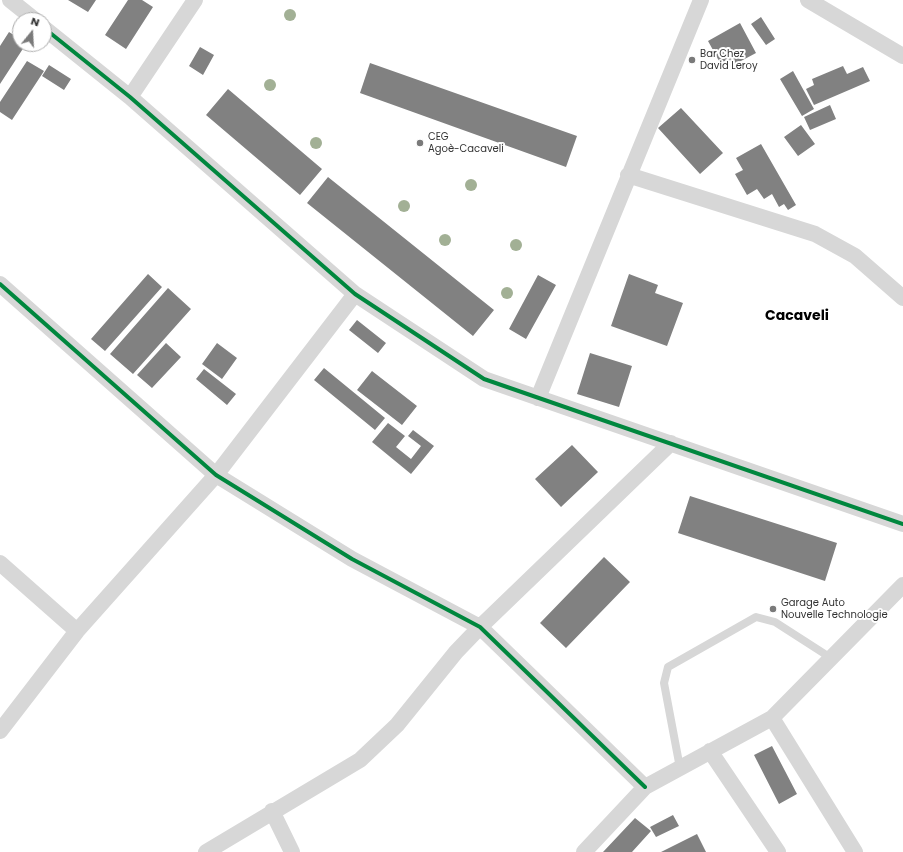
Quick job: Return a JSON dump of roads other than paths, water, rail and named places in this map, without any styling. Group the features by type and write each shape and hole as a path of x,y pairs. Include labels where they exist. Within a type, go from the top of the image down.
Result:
{"street":[{"path":"10,0 25,12"},
{"path":"130,97 195,0"},
{"path":"538,398 628,175 701,0"},
{"path":"808,0 903,56"},
{"path":"52,34 130,97 355,294 484,379 903,524"},
{"path":"628,175 815,234 855,256 903,298"},
{"path":"0,284 216,474 352,559 480,627 645,787"},
{"path":"0,731 77,630 216,474 355,294"},
{"path":"206,852 272,811 360,760 397,725 456,652 480,627 671,443"},
{"path":"0,563 77,630"},
{"path":"584,852 645,787 772,718 903,585"},
{"path":"772,718 855,852"},
{"path":"710,751 778,852"},
{"path":"272,811 292,852"}],"lane":[{"path":"680,768 664,683 668,667 756,617 775,622 831,658"}],"place":[{"name":"Bar Chez David Leroy","path":"692,60"},
{"name":"CEG Agoè-Cacaveli","path":"420,143"},
{"name":"Garage Auto Nouvelle Technologie","path":"773,609"}],"district":[{"name":"Cacaveli","path":"797,316"}]}
